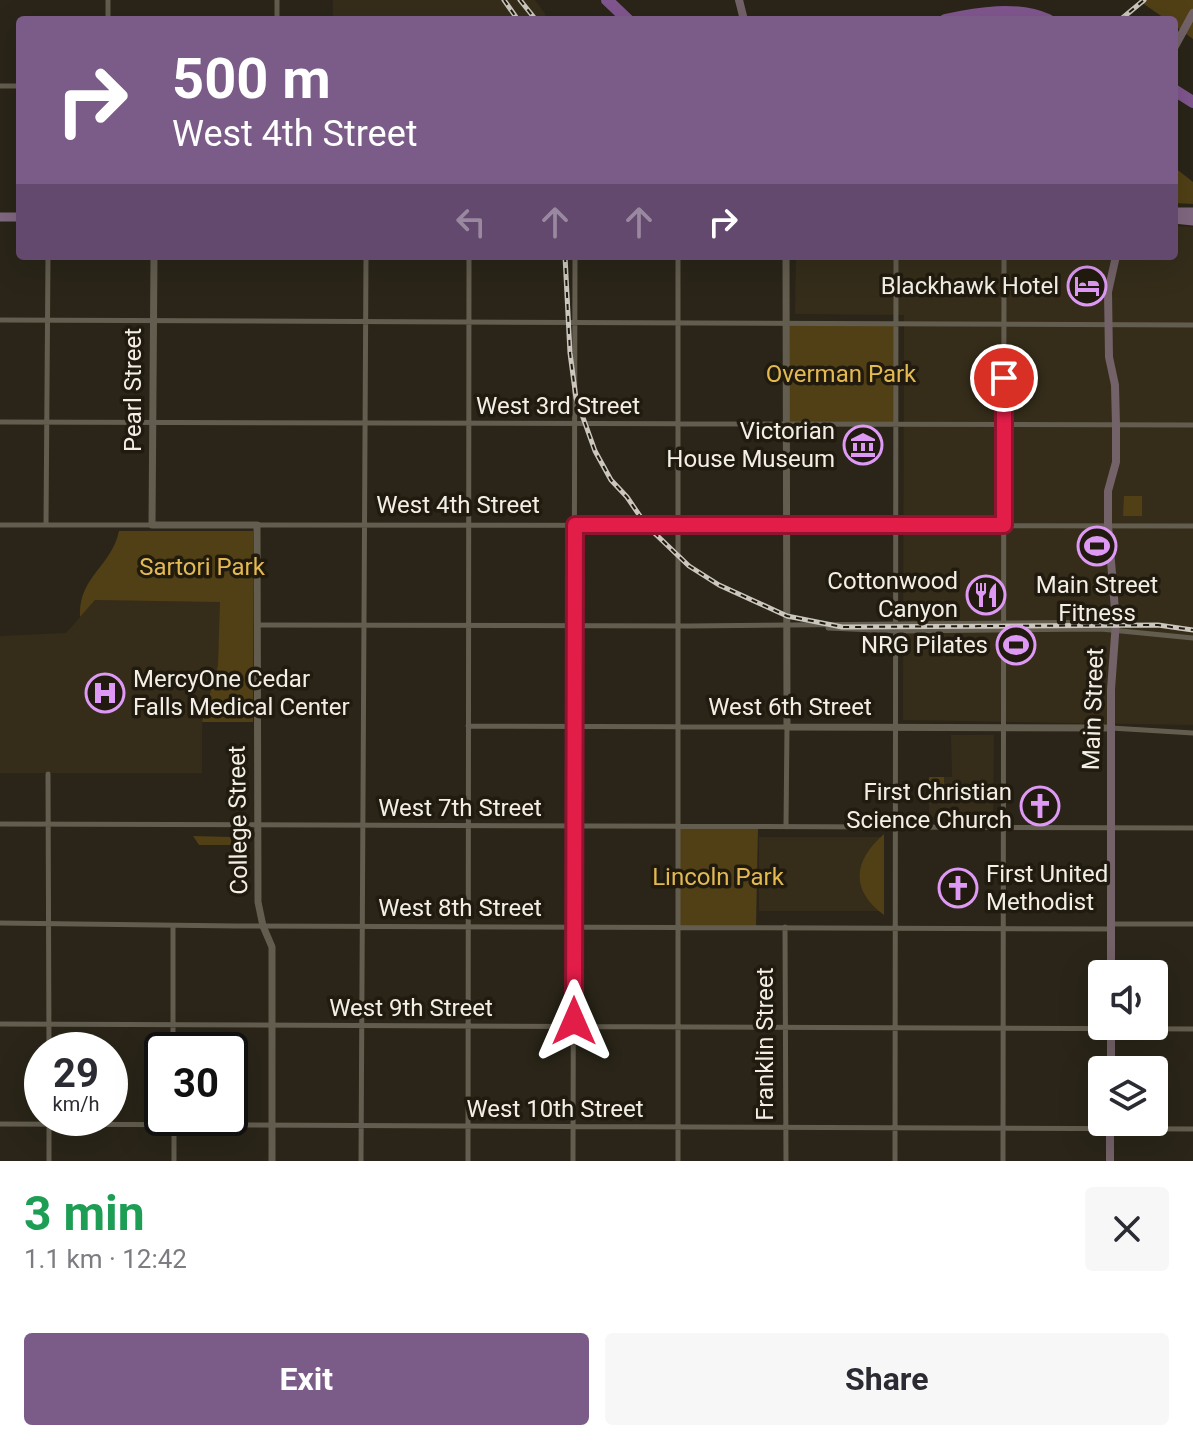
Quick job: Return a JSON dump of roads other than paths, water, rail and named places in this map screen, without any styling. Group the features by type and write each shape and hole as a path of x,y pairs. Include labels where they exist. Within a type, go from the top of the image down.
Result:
{"main road":[{"path":"1178,41 1193,13"},
{"name":"Main Street","path":"1111,960 1111,728 1116,626 1108,491 1116,462 1116,425 1115,385 1109,357 1108,292 1115,260"},
{"path":"1110,1136 1110,1161"}],"street":[{"path":"46,525 48,260"},
{"name":"Pearl Street","path":"152,525 154,260"},
{"path":"361,1161 366,260"},
{"path":"468,1161 469,260"},
{"path":"573,1161 575,260"},
{"path":"678,260 678,1161"},
{"path":"786,260 786,827"},
{"path":"895,1161 896,260"},
{"path":"1003,1161 1004,260"},
{"path":"0,320 1193,325"},
{"name":"West 3rd Street","path":"0,422 1193,425"},
{"name":"West 4th Street","path":"0,525 1193,526"},
{"name":"College Street","path":"257,525 258,902 272,947 272,1161"},
{"path":"257,625 1116,626 1193,638"},
{"name":"West 6th Street","path":"468,726 1111,728"},
{"path":"1111,728 1193,733"},
{"path":"48,774 49,1032"},
{"name":"West 7th Street","path":"0,824 1193,828"},
{"name":"West 8th Street","path":"0,923 1003,929 1193,924"},
{"path":"173,926 173,1032"},
{"name":"Franklin Street","path":"785,927 786,1161"},
{"name":"West 9th Street","path":"0,1024 1088,1028"},
{"name":"West 9th Street","path":"1168,1029 1193,1029"},
{"name":"West 10th Street","path":"0,1124 24,1123"},
{"name":"West 10th Street","path":"248,1125 895,1129 1088,1127"},
{"name":"West 10th Street","path":"1168,1128 1193,1129"},
{"path":"49,1136 49,1161"},
{"path":"174,1136 174,1161"}],"waterway":[{"path":"607,0 624,16"},
{"path":"967,16 1010,12 1036,16"},
{"path":"1178,93 1193,102"}],"railway":[{"path":"504,0 515,16"},
{"path":"520,0 533,16"},
{"path":"1125,16 1144,0"},
{"path":"565,260 570,353 576,398 595,451 611,480 646,525 689,566 719,585 787,616 842,627 1158,625 1193,630"}],"place":[{"name":"Blackhawk Hotel","path":"1087,286"},
{"name":"Victorian House Museum","path":"863,445"},
{"name":"Main Street Fitness","path":"1097,546"},
{"name":"Cottonwood Canyon","path":"986,595"},
{"name":"NRG Pilates","path":"1016,645"},
{"name":"MercyOne Cedar Falls Medical Center","path":"105,693"},
{"name":"First Christian Science Church","path":"1040,806"},
{"name":"First United Methodist","path":"958,888"}],"park label":[{"name":"Overman Park","path":"841,374"},
{"name":"Sartori Park","path":"202,567"},
{"name":"Lincoln Park","path":"718,877"}]}
